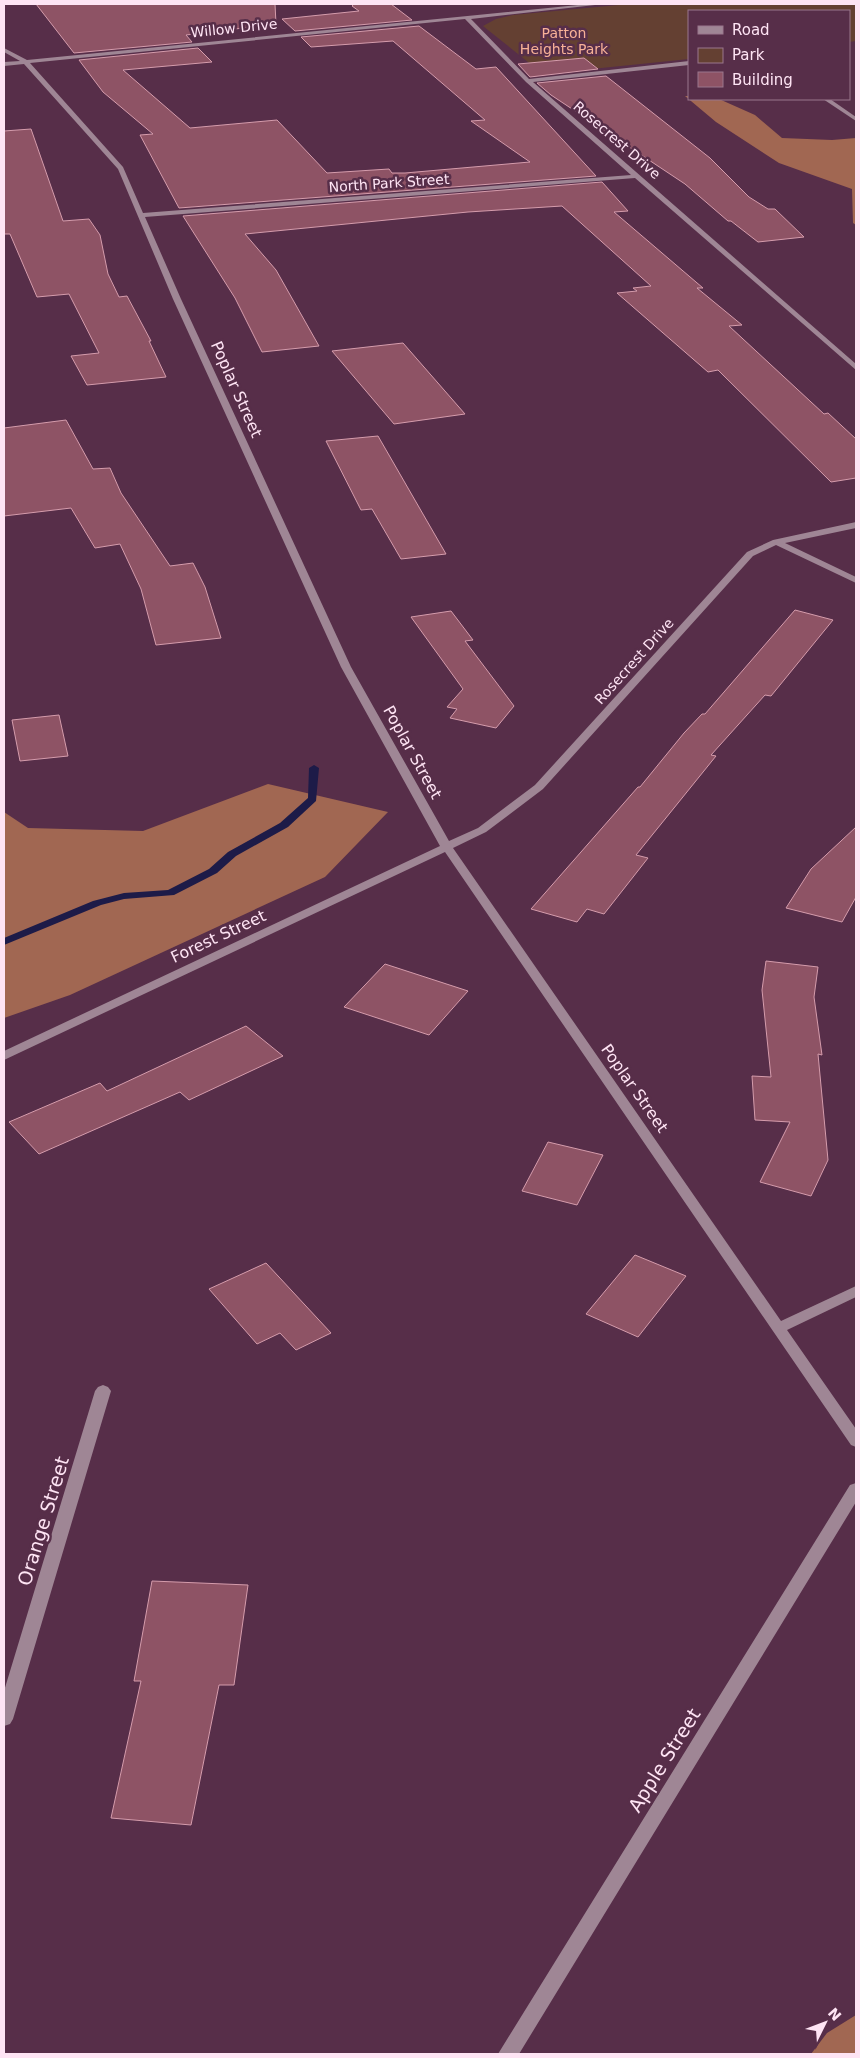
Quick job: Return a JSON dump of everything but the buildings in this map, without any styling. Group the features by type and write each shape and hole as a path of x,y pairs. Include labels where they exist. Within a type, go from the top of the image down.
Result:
{"street":[{"path":"466,17 601,4"},
{"name":"Willow Drive","path":"4,64 466,17"},
{"name":"Rosecrest Drive","path":"466,17 528,81 856,368"},
{"name":"Poplar Street","path":"4,50 26,62 121,168 177,299 346,668 446,846 780,1327 856,1441"},
{"path":"528,81 688,63"},
{"path":"828,100 856,119"},
{"name":"North Park Street","path":"142,215 638,176"},
{"name":"Rosecrest Drive","path":"446,846 482,830 538,787 750,554 776,542 856,525"},
{"path":"776,542 856,580"},
{"name":"Forest Street","path":"4,1056 446,846"},
{"path":"780,1327 856,1291"},
{"name":"Orange Street","path":"4,1719 103,1391"},
{"name":"Apple Street","path":"508,2054 856,1489"}],"green space":[{"name":"Patton Heights Park","path":"629,4 856,4 856,41 850,42 850,10 688,10 688,59 543,74 483,26 496,19 513,15"}],"shaded area":[{"path":"690,100 721,100 755,115 782,138 832,140 856,138 856,225 853,223 852,189 779,163 716,122"},
{"path":"268,784 388,812 325,877 70,995 4,1018 4,812 28,828 143,831"},
{"path":"856,2015 856,2054 811,2054 827,2033"}],"waterway":[{"path":"4,942 97,903 124,896 170,893 213,871 232,854 284,825 313,799 314,768"}]}
